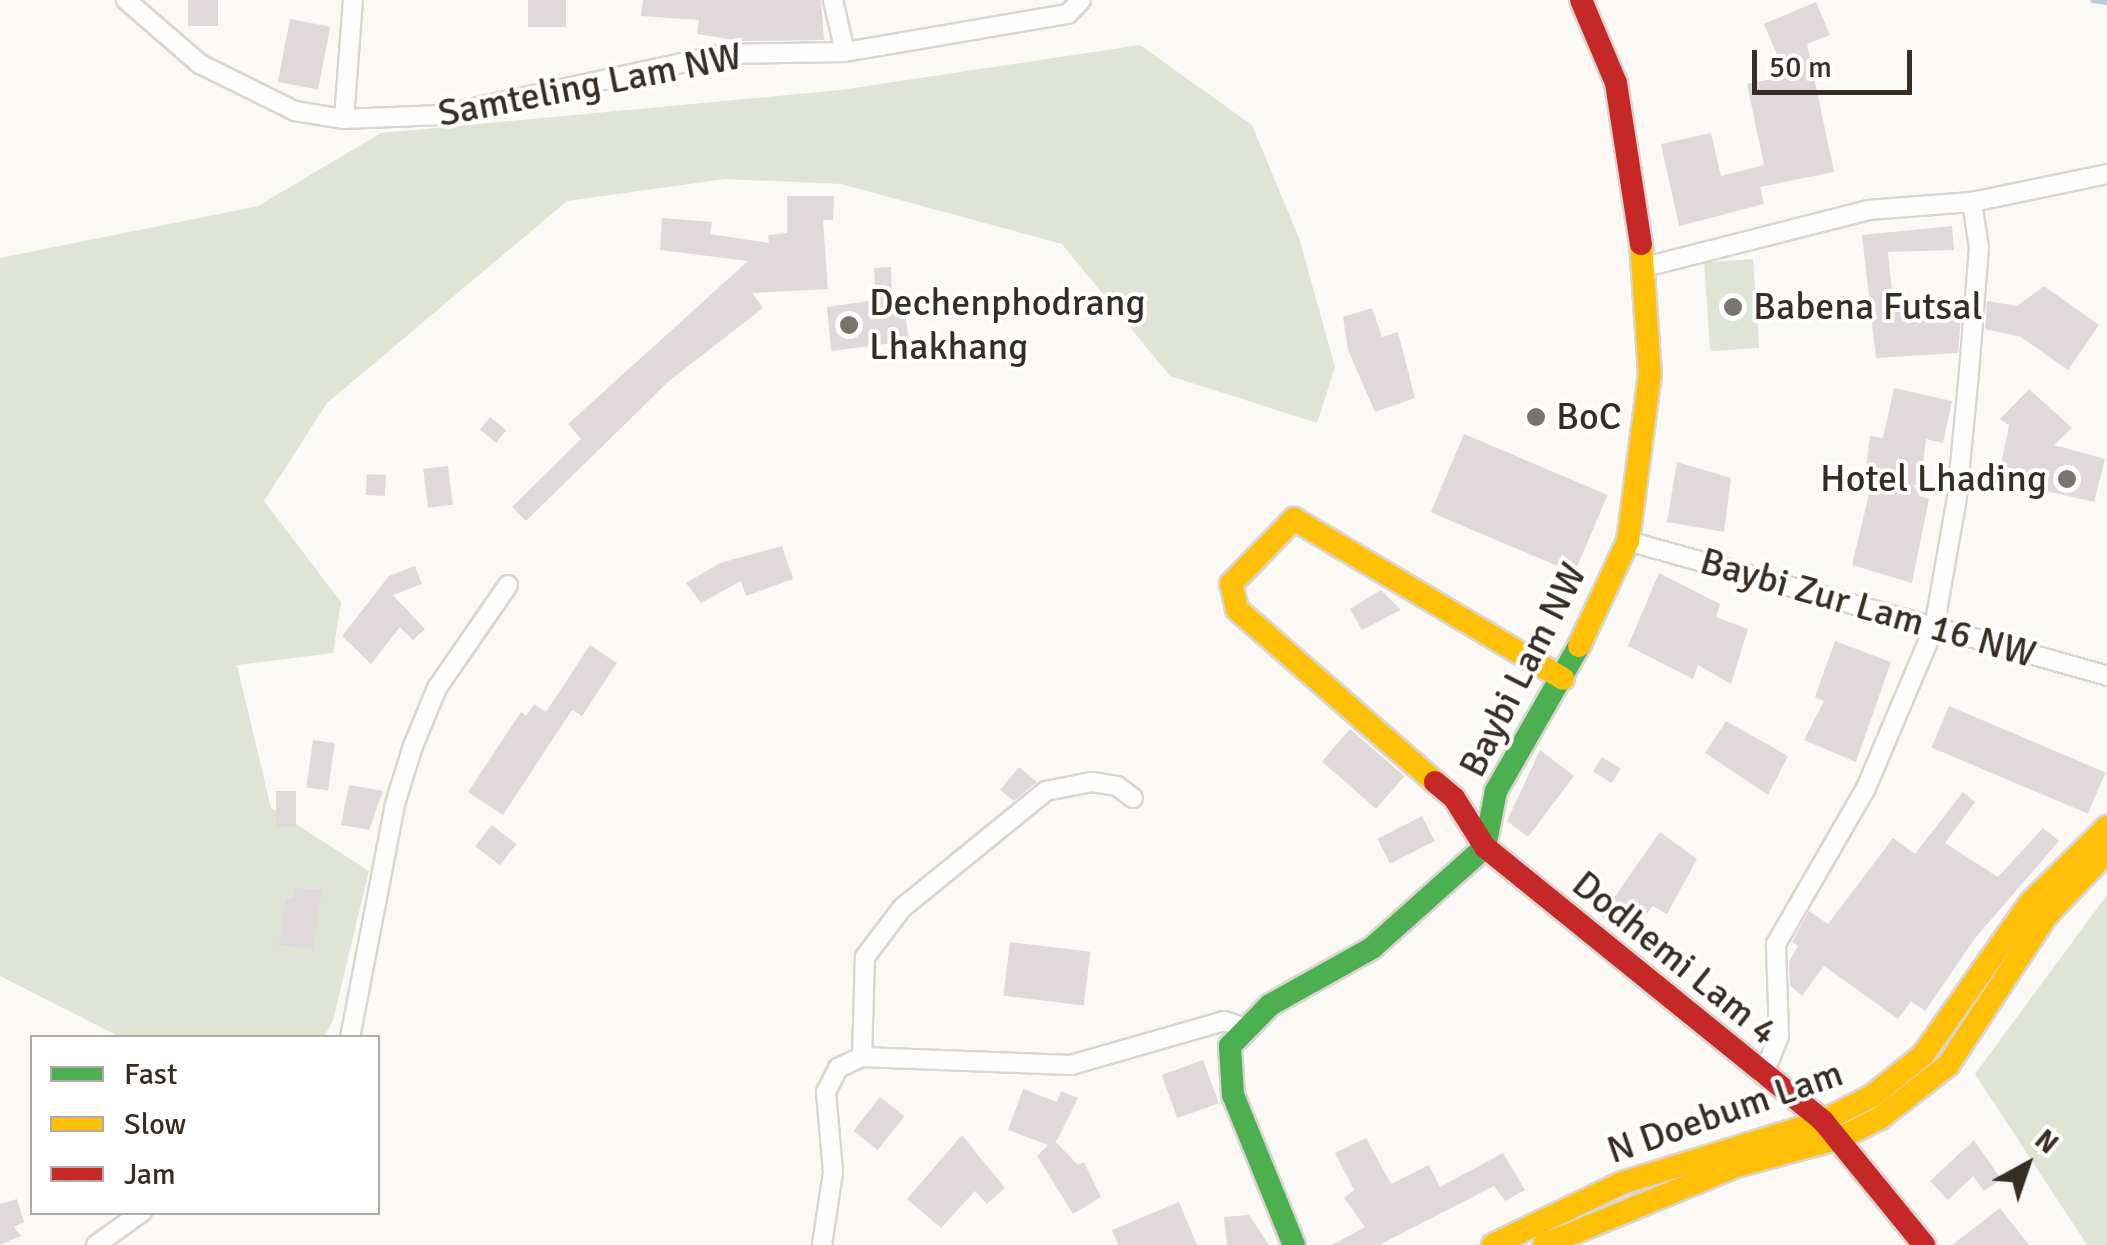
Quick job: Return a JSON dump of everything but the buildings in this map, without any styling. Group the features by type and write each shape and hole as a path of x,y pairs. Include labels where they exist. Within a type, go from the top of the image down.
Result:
{"street":[{"name":"Samteling Lam NW","path":"126,0 200,64 295,112 344,119 441,115 724,54 846,52 1068,14 1081,0"},
{"path":"344,119 353,0"},
{"path":"833,0 846,52"},
{"name":"Baybi Lam NW","path":"1485,847 1496,791 1563,679 1628,541 1650,375 1645,267 1616,83 1581,0"},
{"path":"1645,267 1868,210 1972,202 2107,174"},
{"path":"1764,1076 1778,1036 1776,944 1866,788 1934,628 1970,372 1979,248 1972,202"},
{"name":"Dodhemi Lam 4","path":"1563,679 1294,519 1230,584 1237,609 1454,798 1485,847 1823,1121 1924,1245"},
{"name":"Baybi Zur Lam 16 NW","path":"1628,541 2107,676"},
{"path":"351,1035 395,804 413,746 437,688 508,585"},
{"path":"862,1057 865,957 902,908 1046,792 1092,782 1132,798"},
{"name":"N Doebum Lam","path":"1493,1245 1622,1184 1823,1121 1872,1096 1923,1055 2031,902 2107,827"},
{"path":"1294,1245 1233,1095 1230,1046 1243,1026 1372,948 1485,847"},
{"name":"N Doebum Lam","path":"1544,1245 1737,1166 1840,1138 1880,1118 1948,1066 2046,915 2107,852"},
{"path":"822,1245 833,1172 826,1092 838,1068 862,1057 1071,1065 1224,1021 1243,1026"},
{"path":"96,1245 138,1215"}],"green space":[{"path":"1140,45 1252,125 1299,238 1335,367 1317,423 1170,376 1062,244 841,184 725,179 567,201 327,403 264,501 341,602 333,653 237,665 271,808 369,871 333,1020 325,1035 116,1035 0,976 0,258 258,206 381,133 841,90"},
{"name":"Babena Futsal","path":"1753,259 1759,348 1710,351 1704,262"},
{"path":"2107,895 2107,1245 2087,1245 1975,1074"}],"waterway":[{"path":"2093,0 2107,2"}],"traffic: fast":[{"path":"1294,1245 1233,1095 1230,1046 1270,1005 1372,948 1485,847 1496,791 1579,646"}],"traffic: slow":[{"path":"1579,646 1628,541 1650,375 1641,244"},
{"path":"1435,782 1237,609 1231,584 1294,519 1563,679"},
{"path":"1493,1245 1622,1183 1823,1121 1872,1096 1923,1055 2031,902 2107,827"},
{"path":"1544,1245 1737,1166 1840,1138 1880,1118 1948,1065 2047,915 2107,852"}],"traffic: jam":[{"path":"1581,0 1616,83 1641,244"},
{"path":"1435,782 1454,798 1485,847 1823,1121 1924,1245"}],"place":[{"name":"Babena Futsal","path":"1733,307"},
{"name":"Dechenphodrang Lhakhang","path":"849,325"},
{"name":"BoC","path":"1536,417"},
{"name":"Hotel Lhading","path":"2067,479"}]}
